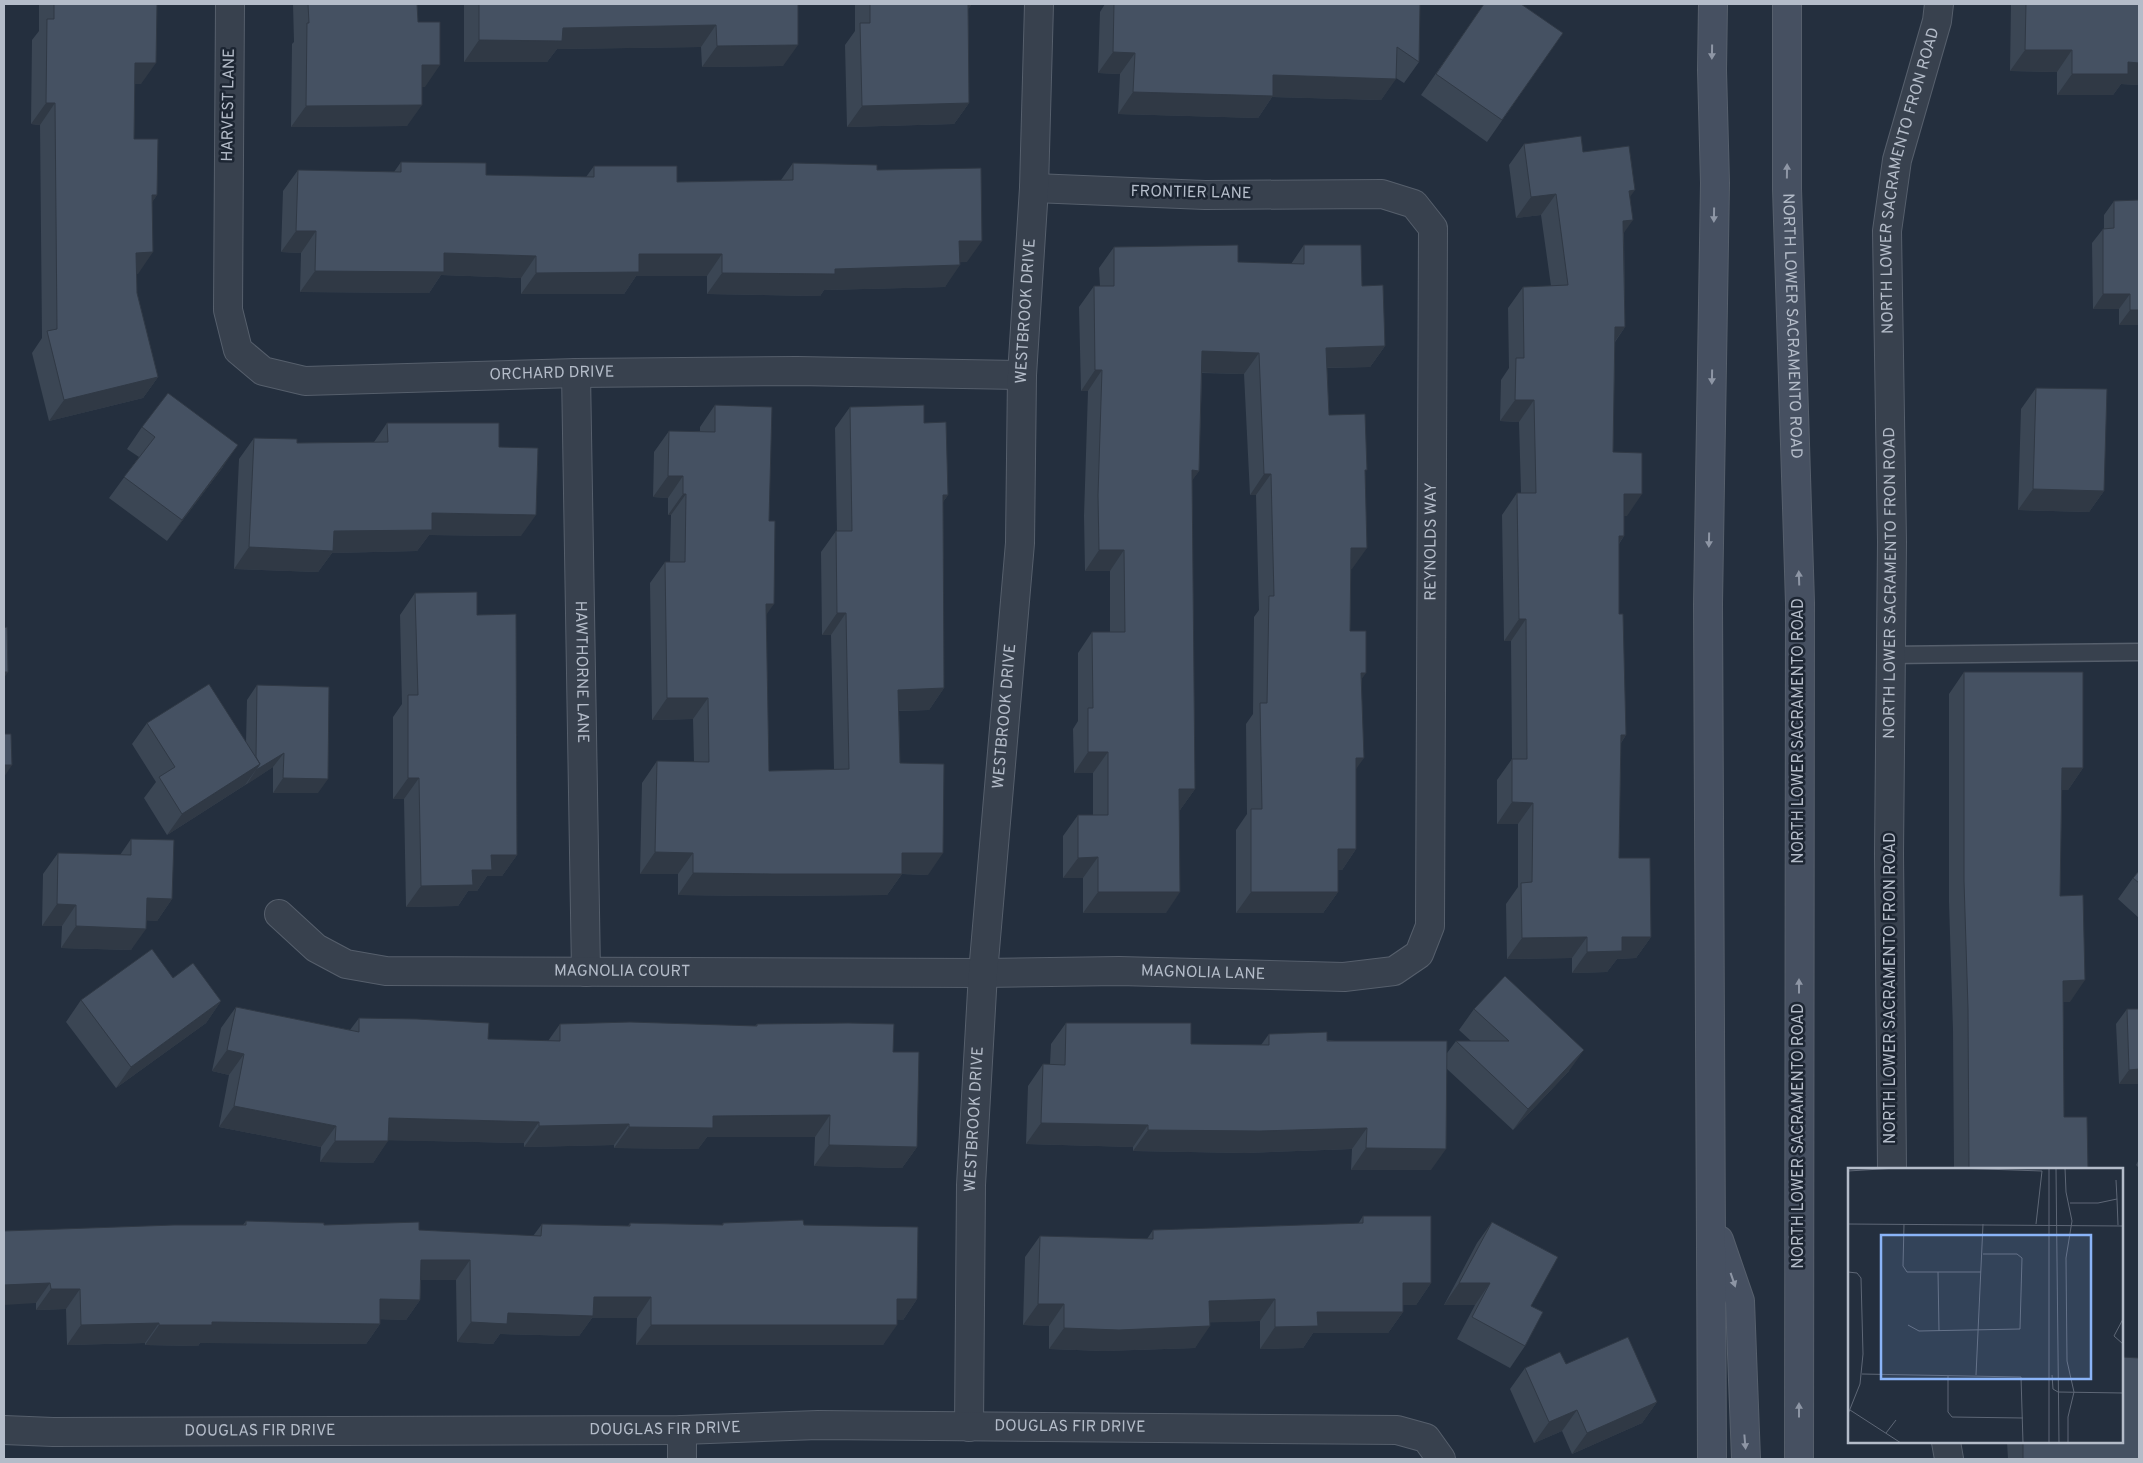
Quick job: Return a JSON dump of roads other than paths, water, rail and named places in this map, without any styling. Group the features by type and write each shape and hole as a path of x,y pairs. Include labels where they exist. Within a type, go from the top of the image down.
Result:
{"main road":[{"path":"1712,1459 1708,604 1715,183 1712,70 1713,4"},
{"name":"NORTH LOWER SACRAMENTO ROAD","path":"1787,4 1787,188 1800,603 1798,1459"},
{"path":"1712,1218 1740,1301 1746,1459"}],"street":[{"name":"HARVEST LANE","path":"228,205 230,4"},
{"name":"WESTBROOK DRIVE","path":"969,1427 970,1185 983,973 1020,543 1022,375 1034,188 1039,4"},
{"name":"NORTH LOWER SACRAMENTO FRON ROAD","path":"1892,1168 1889,864 1892,542 1888,232 1897,160 1937,21 1939,4"},
{"name":"FRONTIER LANE","path":"1034,188 1206,195 1348,194"},
{"name":"REYNOLDS WAY","path":"1348,194 1382,194 1414,204 1434,228 1430,926 1419,954"},
{"name":"ORCHARD DRIVE","path":"228,205 228,310 238,350 264,372 305,381 576,373 797,371 1022,375"},
{"name":"HAWTHORNE LANE","path":"576,373 586,972"},
{"name":"MAGNOLIA COURT","path":"279,914 316,948 346,964 386,971 983,973"},
{"name":"MAGNOLIA LANE","path":"983,973 1120,971 1344,977 1394,971 1419,954"},
{"name":"DOUGLAS FIR DRIVE","path":"4,1430 53,1432 682,1430 818,1425 1397,1430 1426,1438 1441,1459"},
{"path":"682,1430 682,1459"},
{"path":"1946,1443 1949,1459"}],"lane":[{"path":"1891,655 2139,652"}]}
